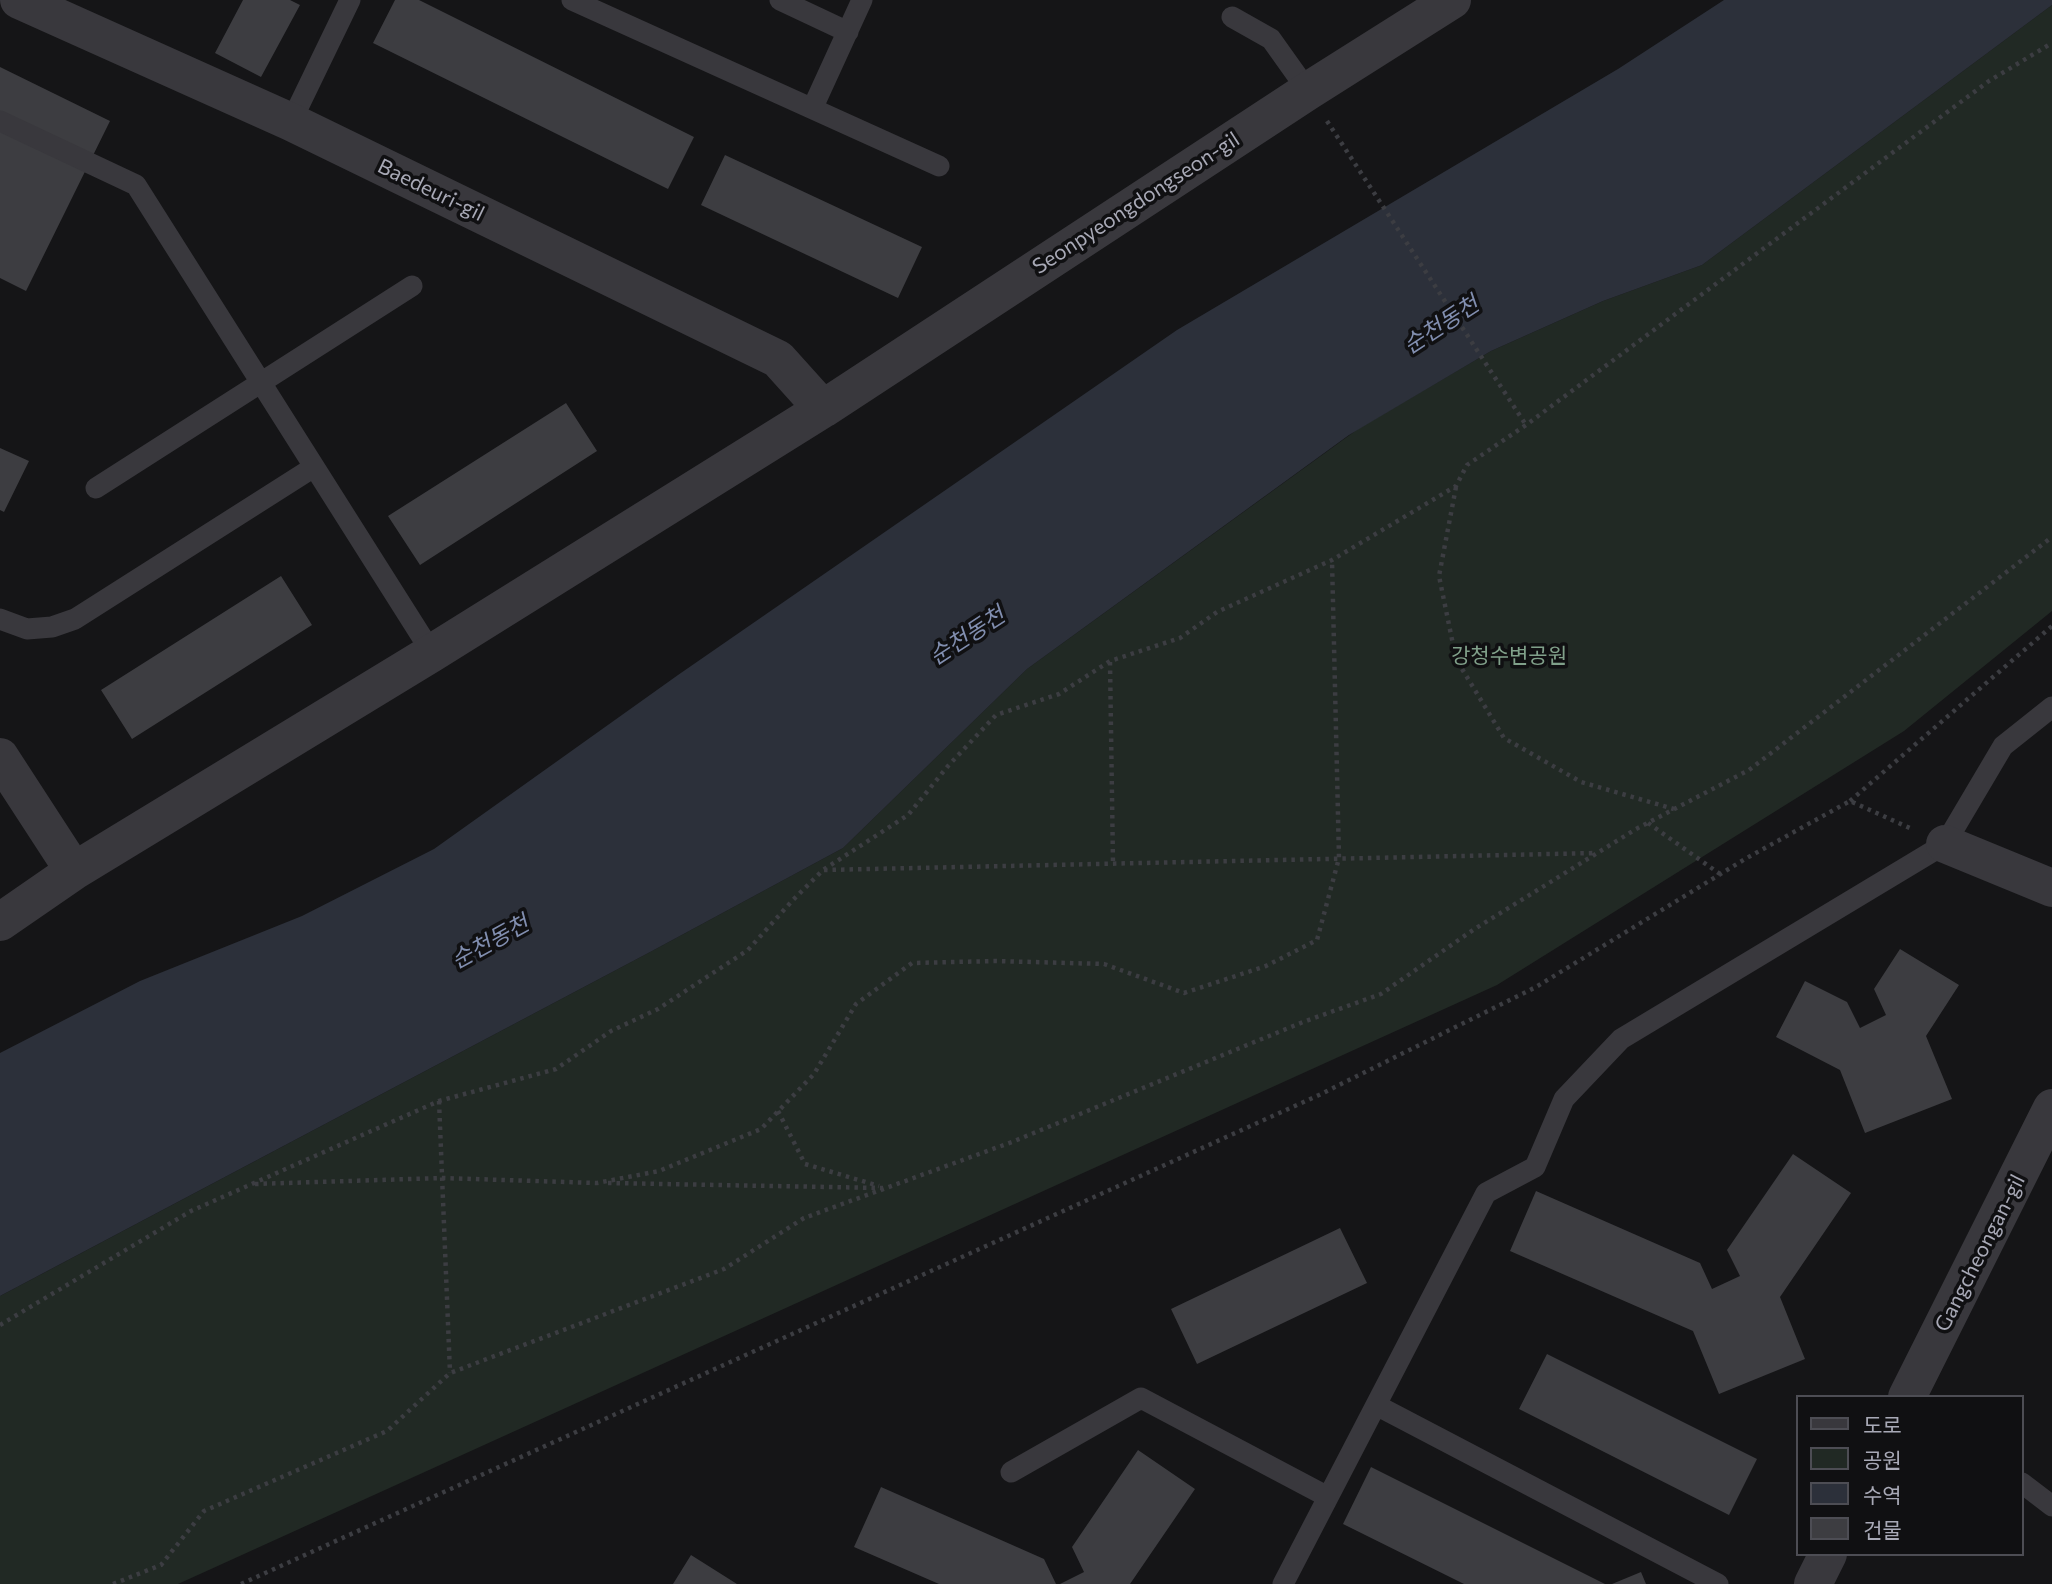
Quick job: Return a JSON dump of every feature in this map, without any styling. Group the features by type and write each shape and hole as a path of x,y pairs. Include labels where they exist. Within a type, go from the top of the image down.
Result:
{"street":[{"name":"Baedeuri-gil","path":"19,0 291,122 778,359 823,409"},
{"name":"Seonpyeongdongseon-gil","path":"0,922 74,872 823,409 1308,91 1452,0"},
{"path":"0,757 74,872"},
{"path":"1945,844 2052,888"},
{"name":"Gangcheongan-gil","path":"1918,1391 2052,1108"},
{"path":"1813,1584 1827,1556"}],"lane":[{"path":"291,122 350,0"},
{"path":"572,0 939,166"},
{"path":"780,0 848,32"},
{"path":"813,107 862,0"},
{"path":"1232,17 1271,39 1308,91"},
{"path":"0,121 136,185 432,653"},
{"path":"96,488 412,286"},
{"path":"0,619 27,629 52,627 75,619 314,467"},
{"path":"1283,1584 1486,1193 1535,1167 1564,1099 1621,1039 1945,844 2003,746 2052,707"},
{"path":"1011,1472 1141,1398 1328,1497"},
{"path":"1376,1405 1717,1584"},
{"path":"2024,1485 2052,1506"}],"path":[{"path":"1674,809 1581,782 1504,737 1456,659 1439,576 1456,486 1466,466 1526,425 1989,81 2052,41"},
{"path":"1308,91 1526,425"},
{"path":"0,1325 191,1211 439,1101 556,1069 611,1031 658,1009 748,950 823,870 908,816 948,766 996,715 1059,694 1110,661 1180,638 1217,612 1332,560 1456,486"},
{"path":"113,1584 160,1565 204,1511 387,1431 450,1373 724,1269 804,1218 1012,1142 1303,1022 1381,993 1473,930 1648,823 1749,770 2052,537"},
{"path":"597,1182 659,1171 761,1129 814,1074 856,1004 912,963 996,961 1104,964 1184,993 1266,966 1317,940 1339,859 1332,560"},
{"path":"241,1584 1319,1095 1536,987 1720,874 1850,802 2052,626"},
{"path":"1110,661 1113,863"},
{"path":"1850,802 1945,844"},
{"path":"1648,823 1720,874"},
{"path":"823,870 1599,853"},
{"path":"439,1101 450,1373"},
{"path":"778,1111 805,1164 887,1188"},
{"path":"252,1184 442,1178 887,1188"}],"green space":[{"name":"강청수변공원","path":"2052,5 2052,611 1904,731 1497,985 178,1584 0,1584 0,1296 843,848 1027,669 1358,429 1491,351 1603,301 1702,265"}],"water":[{"name":"순천동천","path":"1724,0 2052,0 2052,5 1702,265 1603,301 1491,351 1349,435 1027,669 843,848 0,1296 0,1053 140,981 302,916 434,849 678,675 1177,330 1618,69"}],"building":[{"path":"243,0 290,0 300,5 261,77 215,53"},
{"path":"395,0 419,0 694,137 668,189 373,43"},
{"path":"0,67 110,121 26,291 0,278"},
{"path":"725,155 922,247 898,298 701,205"},
{"path":"566,403 597,451 420,565 388,516"},
{"path":"0,448 29,461 4,512 0,510"},
{"path":"281,576 312,625 132,739 101,690"},
{"path":"1900,949 1959,985 1926,1036 1952,1099 1865,1133 1840,1070 1776,1037 1805,981 1847,1002 1860,1028 1886,1015 1874,989"},
{"path":"1793,1154 1851,1193 1780,1297 1805,1359 1719,1394 1693,1331 1510,1251 1536,1191 1700,1263 1712,1289 1740,1276 1727,1250"},
{"path":"1340,1228 1367,1283 1197,1364 1171,1309"},
{"path":"1547,1354 1757,1459 1729,1515 1519,1409"},
{"path":"1138,1450 1195,1489 1130,1584 1060,1584 1084,1572 1072,1547"},
{"path":"1371,1467 1605,1584 1464,1584 1343,1524"},
{"path":"881,1487 1044,1559 1056,1584 939,1584 854,1547"},
{"path":"691,1555 737,1584 673,1584"},
{"path":"1641,1572 1646,1584 1612,1584"}]}
